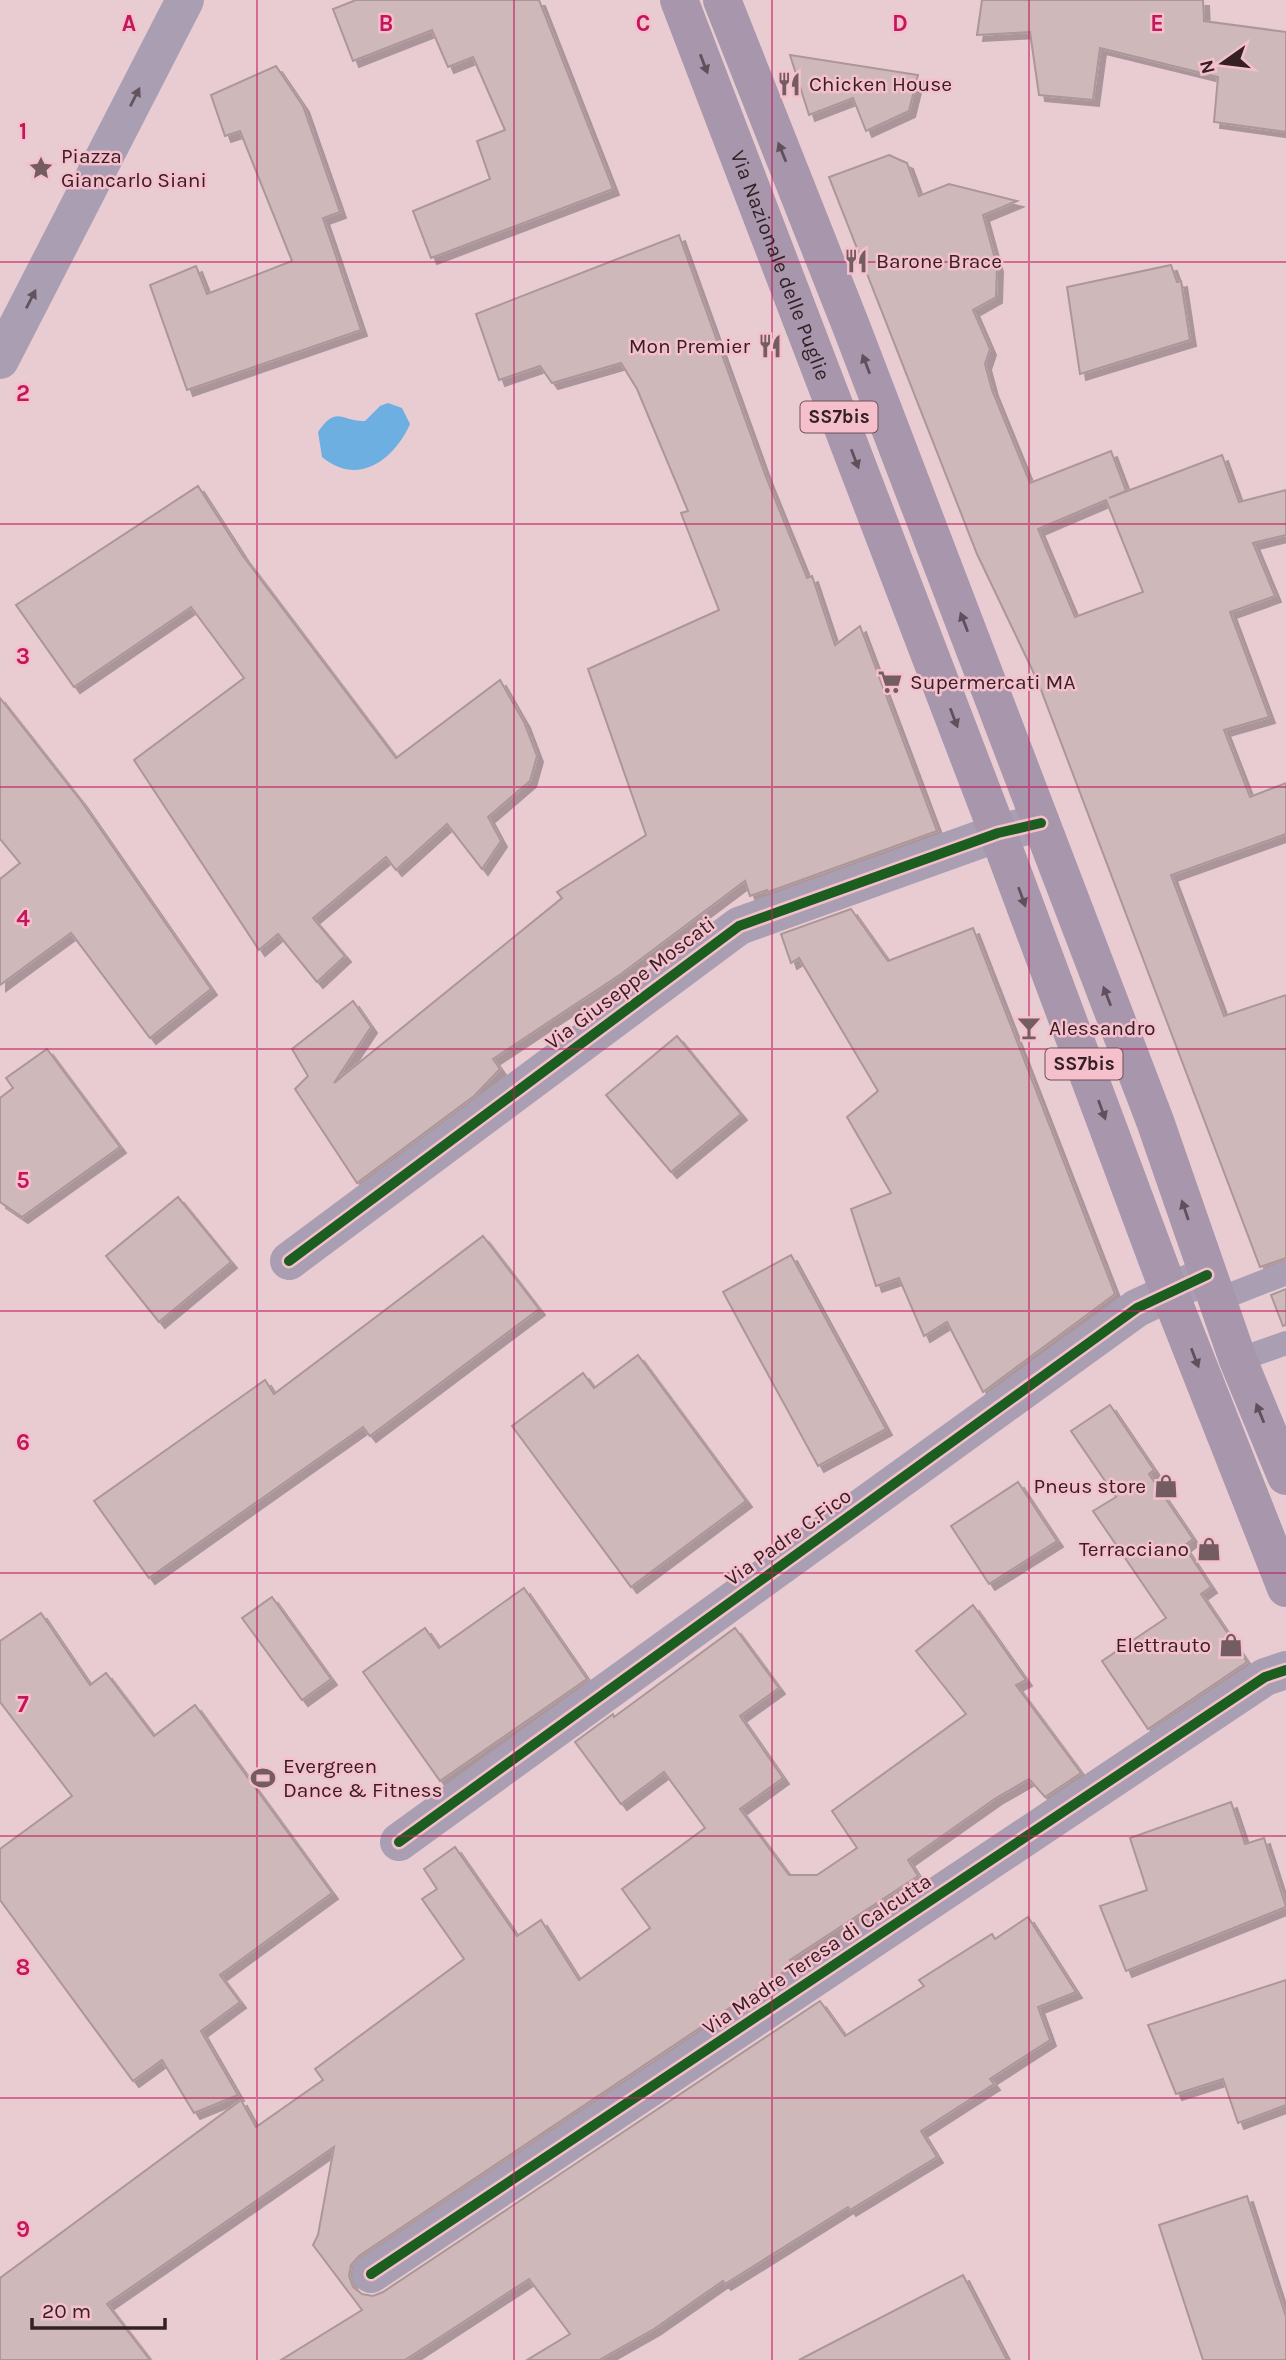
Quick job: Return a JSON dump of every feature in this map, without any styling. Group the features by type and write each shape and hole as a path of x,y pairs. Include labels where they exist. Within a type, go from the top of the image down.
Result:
{"main road":[{"name":"Via Nazionale delle Puglie","path":"679,0 998,833 1170,1294 1286,1588"},
{"name":"Via Nazionale delle Puglie","path":"722,0 851,326 1155,1121 1238,1360 1286,1476"}],"street":[{"path":"0,360 185,0"},
{"name":"Via Giuseppe Moscati","path":"289,1261 739,926 998,833 1041,823"},
{"name":"Via Padre C.Fico","path":"399,1842 1137,1308 1170,1294 1212,1287"},
{"name":"Via Madre Teresa di Calcutta","path":"371,2274 1265,1677 1286,1670"}],"lane":[{"path":"1212,1287 1286,1273"},
{"path":"1238,1360 1286,1343"}],"water":[{"path":"388,403 402,408 410,424 395,449 385,458 374,465 349,470 335,466 322,457 318,432 330,419 340,416 365,421 380,406"}],"building":[{"path":"356,0 539,0 613,189 431,258 413,211 490,179 477,141 505,130 473,57 448,67 432,30 353,61 333,9"},
{"path":"982,0 1203,0 1204,21 1286,32 1286,132 1214,122 1218,77 1100,48 1093,100 1039,95 1030,32 977,35"},
{"path":"790,55 918,75 909,111 866,131 853,98 809,115"},
{"path":"276,66 303,106 340,212 323,218 361,330 187,390 150,285 196,266 207,294 292,261 240,131 225,136 211,95"},
{"path":"889,155 907,163 919,196 949,184 1017,201 983,215 997,266 996,297 973,310 990,349 985,364 992,390 1030,483 1111,451 1126,491 1109,498 1222,455 1239,502 1286,490 1286,535 1253,543 1275,596 1230,612 1269,717 1224,730 1250,797 1286,783 1286,834 1171,875 1224,1016 1286,995 1286,1258 1260,1267 1038,682 977,554 829,177","holes":["1106,500 1143,592 1075,617 1038,529"]},
{"path":"679,235 766,477 807,578 812,576 835,645 860,626 937,831 768,892 767,890 750,896 745,881 621,974 493,1059 500,1069 474,1096 357,1183 295,1089 308,1076 292,1049 353,1001 371,1027 334,1083 562,898 557,892 646,835 588,669 719,610 681,513 688,511 637,389 621,363 552,383 540,366 499,380 476,314"},
{"path":"1171,265 1177,282 1181,281 1190,340 1080,374 1067,287"},
{"path":"198,486 243,556 396,758 500,680 524,722 537,756 530,781 488,817 501,841 482,869 447,824 396,870 386,857 313,918 345,956 317,982 278,934 259,950 134,760 244,678 191,607 74,687 16,605"},
{"path":"0,698 81,801 211,989 150,1038 71,933 0,985 0,879 20,863 0,839"},
{"path":"851,909 888,961 973,928 1115,1294 983,1392 947,1322 924,1336 899,1278 876,1286 851,1209 891,1193 847,1117 878,1091 799,958 791,963 781,934"},
{"path":"677,1036 741,1114 671,1172 606,1095"},
{"path":"47,1049 120,1147 22,1217 0,1202 0,1098 13,1088 6,1078"},
{"path":"178,1197 231,1262 159,1322 106,1256"},
{"path":"483,1236 539,1309 370,1436 363,1427 149,1578 94,1501 265,1380 274,1394"},
{"path":"791,1255 886,1429 818,1466 723,1292"},
{"path":"1286,1289 1286,1325 1283,1326 1271,1295"},
{"path":"638,1355 746,1501 631,1587 512,1426 583,1373 594,1388"},
{"path":"1110,1405 1154,1470 1149,1474 1193,1539 1184,1546 1211,1587 1201,1594 1247,1662 1148,1729 1102,1661 1166,1618 1093,1511 1116,1497 1071,1431"},
{"path":"1018,1482 1057,1541 989,1584 951,1526"},
{"path":"524,1588 587,1679 440,1781 363,1672 425,1628 439,1648"},
{"path":"272,1597 331,1679 302,1700 242,1618"},
{"path":"973,1605 1026,1680 1016,1685 1081,1773 1045,1797 1029,1779 996,1798 908,1860 918,1876 790,1960 794,1965 359,2256 351,2265 349,2276 353,2287 362,2294 373,2296 383,2292 820,2001 845,2036 924,1986 919,1980 992,1934 995,1939 1028,1917 1076,1992 1038,2007 1050,2040 990,2079 994,2084 921,2131 937,2157 850,2210 848,2207 725,2284 723,2281 654,2329 599,2360 527,2360 570,2334 529,2279 405,2360 281,2360 362,2310 313,2245 318,2235 334,2147 107,2304 150,2360 0,2360 0,2278 241,2100 256,2127 323,2080 315,2069 464,1959 422,1899 437,1889 424,1869 455,1847 517,1936 541,1920 579,1980 650,1928 622,1889 705,1828 664,1772 621,1804 575,1742 613,1714 614,1717 735,1628 779,1688 740,1716 783,1778 740,1809 789,1875 817,1875 857,1848 832,1811 966,1714 916,1651"},
{"path":"41,1613 90,1685 106,1673 154,1736 195,1705 332,1893 220,1975 240,2002 201,2031 238,2095 194,2113 162,2060 133,2081 0,1900 0,1849 72,1796 0,1702 0,1641"},
{"path":"1231,1802 1245,1844 1264,1838 1286,1907 1126,1971 1100,1906 1147,1890 1130,1838"},
{"path":"1286,1980 1286,2105 1238,2123 1223,2079 1176,2094 1148,2025"},
{"path":"1247,2196 1286,2317 1286,2360 1203,2360 1159,2225"},
{"path":"963,2275 1007,2360 799,2360"}],"cycle path":[{"path":"289,1261 739,926 998,833 1041,823"},
{"path":"399,1842 1137,1308 1207,1275"},
{"path":"371,2274 1265,1677 1286,1670"}],"place":[{"name":"Chicken House","path":"789,84"},
{"name":"Piazza Giancarlo Siani","path":"41,168"},
{"name":"Barone Brace","path":"856,261"},
{"name":"Mon Premier","path":"770,346"},
{"name":"Supermercati MA","path":"890,682"},
{"name":"Alessandro","path":"1029,1028"},
{"name":"Pneus store","path":"1166,1486"},
{"name":"Terracciano","path":"1209,1549"},
{"name":"Elettrauto","path":"1231,1645"},
{"name":"Evergreen Dance & Fitness","path":"263,1778"}]}
